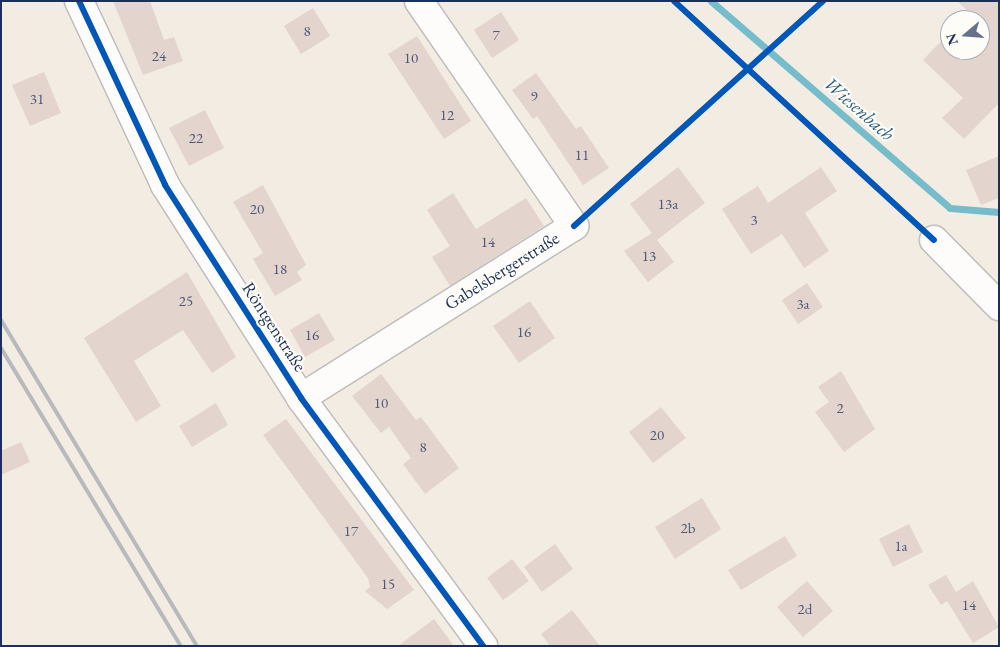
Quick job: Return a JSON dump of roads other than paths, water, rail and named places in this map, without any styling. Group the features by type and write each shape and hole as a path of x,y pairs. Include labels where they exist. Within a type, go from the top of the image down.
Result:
{"street":[{"name":"Röntgenstraße","path":"79,1 165,185 301,398 483,646"},
{"name":"Gabelsbergerstraße","path":"301,398 574,226 419,1"},
{"path":"934,240 999,306"}],"waterway":[{"name":"Wiesenbach","path":"711,1 950,208 999,212"}],"railway":[{"path":"1,320 197,646"},
{"path":"1,348 181,646"}]}
